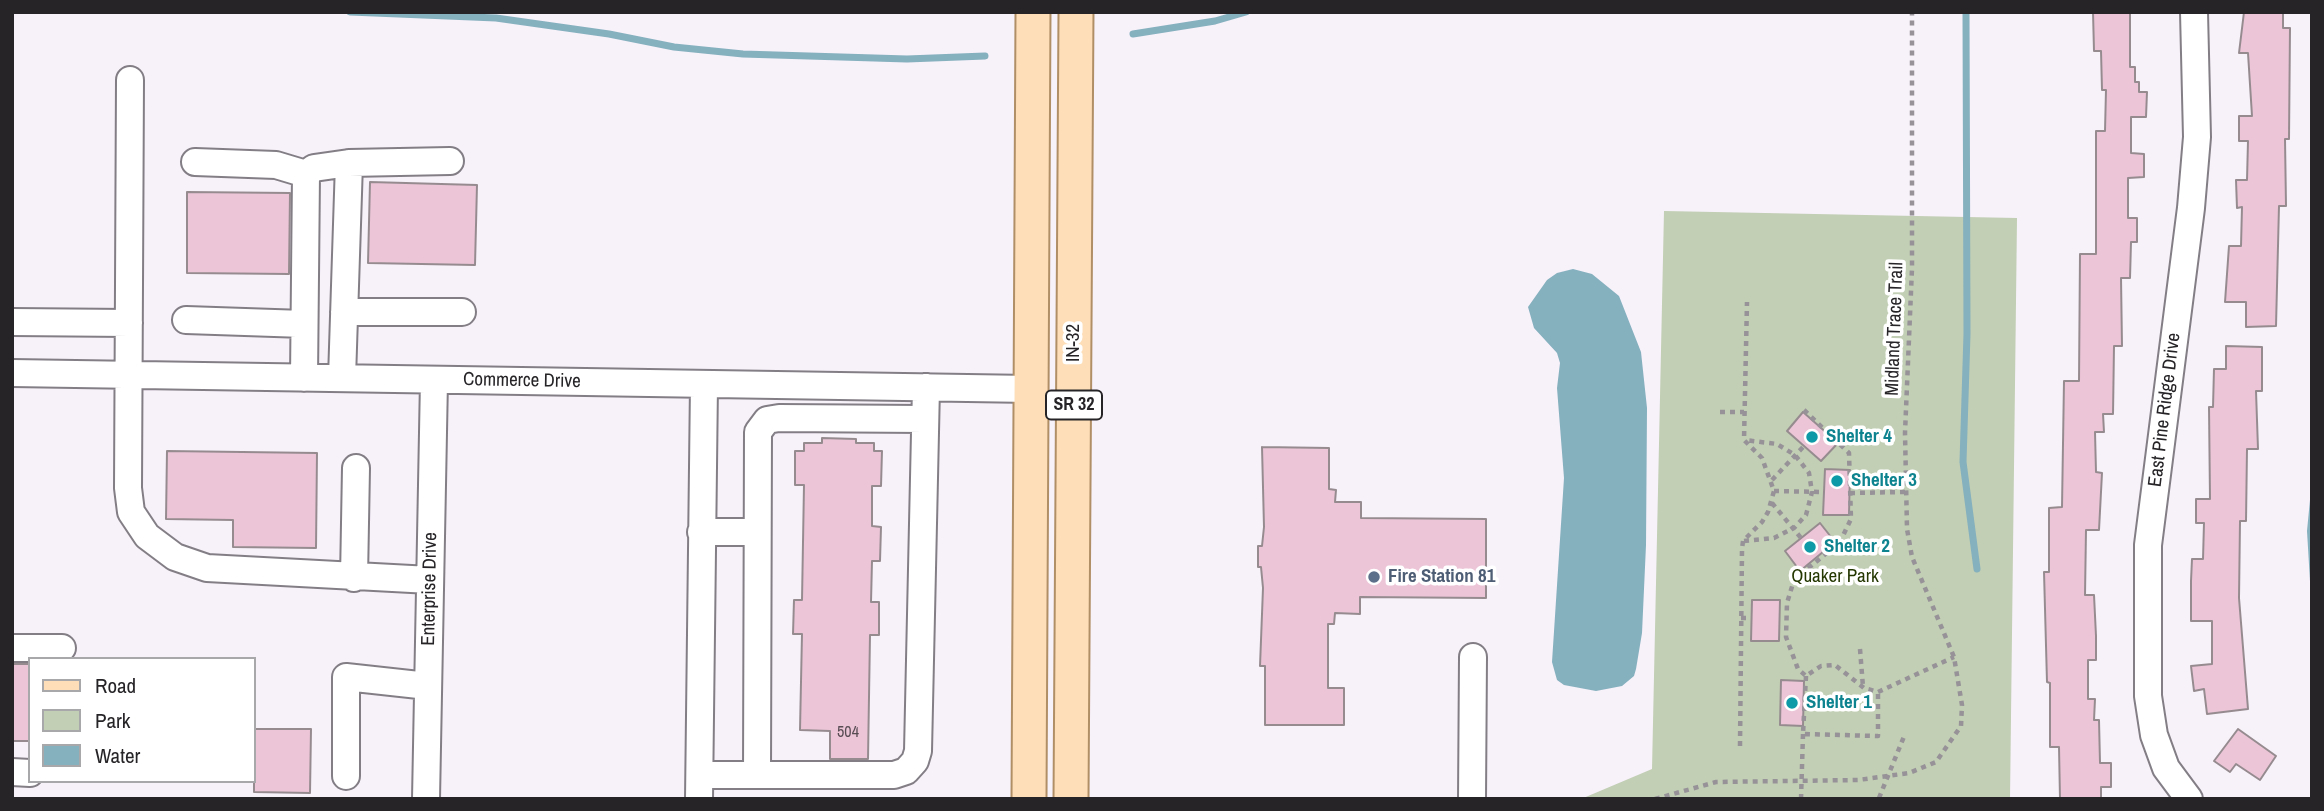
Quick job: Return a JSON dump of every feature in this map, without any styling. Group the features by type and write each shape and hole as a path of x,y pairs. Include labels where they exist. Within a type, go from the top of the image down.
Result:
{"main road":[{"name":"SR 32","path":"1029,799 1032,12"},
{"name":"IN-32","path":"1071,799 1076,12"}],"street":[{"name":"East Pine Ridge Drive","path":"2189,799 2166,768 2154,735 2148,696 2148,545 2193,185 2197,137 2194,12"},
{"path":"131,80 128,323 128,488 131,512 148,536 175,557 207,568 429,580"},
{"path":"306,174 314,168 349,163 450,161"},
{"path":"195,162 276,165 306,174"},
{"path":"342,379 349,163"},
{"path":"304,378 306,174"},
{"path":"344,312 462,312"},
{"path":"186,320 304,324"},
{"path":"12,322 128,323"},
{"name":"Commerce Drive","path":"12,373 1031,389"},
{"name":"Enterprise Drive","path":"426,799 434,380"},
{"path":"704,384 699,787 757,774 894,775 906,771 915,761 918,751 926,387"},
{"path":"757,774 758,432 767,420 779,418 924,419"},
{"path":"354,578 356,468"},
{"path":"701,532 757,532"},
{"path":"12,648 62,648"},
{"path":"1472,799 1474,657"},
{"path":"346,776 345,677 428,687"}],"path":[{"name":"Midland Trace Trail","path":"1655,799 1716,782 1800,782 1909,773 1936,762 1961,726 1962,705 1954,657 1912,557 1905,492 1912,268 1912,12"},
{"path":"1740,746 1743,541 1762,522 1772,502 1774,491 1762,458 1744,440 1747,302"},
{"path":"1804,410 1849,453 1851,493 1849,530 1840,542 1794,580 1783,618 1792,656 1798,669 1806,676"},
{"path":"1720,412 1744,412"},
{"path":"1743,541 1774,538 1794,528 1806,516 1812,492 1809,473 1795,455 1777,444 1744,440"},
{"path":"1772,480 1804,446"},
{"path":"1774,491 1824,492"},
{"path":"1851,493 1905,492"},
{"path":"1772,502 1801,538"},
{"path":"1741,618 1751,618"},
{"path":"1860,649 1863,687"},
{"path":"1806,676 1821,666 1835,666 1863,687 1878,692 1954,657"},
{"path":"1801,799 1806,676"},
{"path":"1803,734 1878,736 1878,692"},
{"path":"1879,798 1905,734"}],"green space":[{"name":"Quaker Park","path":"1664,211 2017,218 2010,799 1581,799 1652,769"}],"water":[{"path":"1573,269 1592,274 1619,296 1641,352 1647,408 1646,545 1642,633 1636,669 1634,676 1622,686 1596,691 1564,685 1557,680 1552,662 1564,478 1557,388 1560,363 1557,353 1534,328 1528,307 1547,280 1557,273"},
{"path":"2312,479 2312,615 2307,531"}],"building":[{"path":"2093,12 2130,12 2130,67 2135,67 2135,82 2139,82 2139,92 2147,92 2146,117 2131,117 2131,153 2144,154 2144,177 2128,178 2128,218 2137,218 2137,242 2131,242 2130,278 2121,278 2122,346 2114,346 2113,414 2103,414 2104,432 2095,432 2096,472 2102,473 2099,530 2086,530 2085,595 2094,595 2096,636 2096,660 2088,660 2088,699 2095,699 2094,720 2099,720 2100,763 2111,763 2111,787 2101,787 2101,799 2060,799 2059,747 2050,747 2050,683 2047,682 2044,572 2049,572 2049,508 2062,507 2064,381 2079,381 2080,254 2096,254 2096,131 2105,131 2106,90 2102,90 2101,51 2094,51"},
{"path":"2244,12 2283,12 2283,28 2290,28 2289,139 2285,139 2286,206 2279,206 2276,326 2246,327 2246,302 2225,302 2229,246 2241,246 2242,207 2237,208 2236,180 2247,180 2248,141 2239,141 2239,116 2252,116 2248,53 2239,53"},
{"path":"370,182 477,185 475,265 368,263"},
{"path":"187,192 290,193 289,274 187,273"},
{"path":"2226,346 2262,347 2262,391 2256,391 2258,449 2247,449 2246,521 2240,521 2239,598 2248,709 2207,714 2204,689 2194,691 2191,666 2212,664 2212,621 2191,621 2192,559 2203,559 2204,523 2196,523 2196,499 2210,499 2209,407 2213,407 2214,369 2226,369"},
{"name":"Shelter 4","path":"1803,412 1838,443 1821,461 1787,431"},
{"path":"822,438 856,439 856,443 874,443 874,451 882,451 881,486 872,486 872,526 881,527 880,561 872,561 871,602 879,602 879,635 870,635 868,759 830,759 830,731 800,730 802,634 793,634 794,600 802,600 804,485 795,485 795,451 804,451 804,443 822,443"},
{"name":"Fire Station 81","path":"1262,447 1329,448 1329,489 1336,490 1335,502 1361,502 1361,518 1486,519 1486,598 1360,597 1360,614 1335,613 1334,624 1328,624 1328,688 1344,688 1344,725 1265,725 1265,666 1260,666 1263,588 1261,567 1258,567 1258,546 1262,546 1264,527"},
{"path":"167,451 317,453 316,548 233,547 233,520 166,519"},
{"name":"Shelter 3","path":"1825,469 1850,470 1849,515 1823,515"},
{"name":"Shelter 2","path":"1820,523 1835,542 1800,571 1785,551"},
{"path":"1752,600 1780,600 1779,641 1751,641"},
{"path":"12,664 28,664 28,741 12,741"},
{"name":"Shelter 1","path":"1781,680 1804,681 1803,726 1780,725"},
{"path":"256,729 311,729 310,793 254,792"},
{"path":"2238,729 2276,756 2260,780 2236,764 2230,772 2214,761"}],"waterway":[{"path":"350,12 496,18 609,34 674,47 743,54 907,59 985,56"},
{"path":"1133,34 1215,21 1246,12"},
{"path":"1966,12 1967,334 1963,462 1977,569"}],"place":[{"name":"Shelter 4","path":"1812,437"},
{"name":"Shelter 3","path":"1837,481"},
{"name":"Shelter 2","path":"1810,547"},
{"name":"Fire Station 81","path":"1374,577"},
{"name":"Shelter 1","path":"1792,703"}]}
